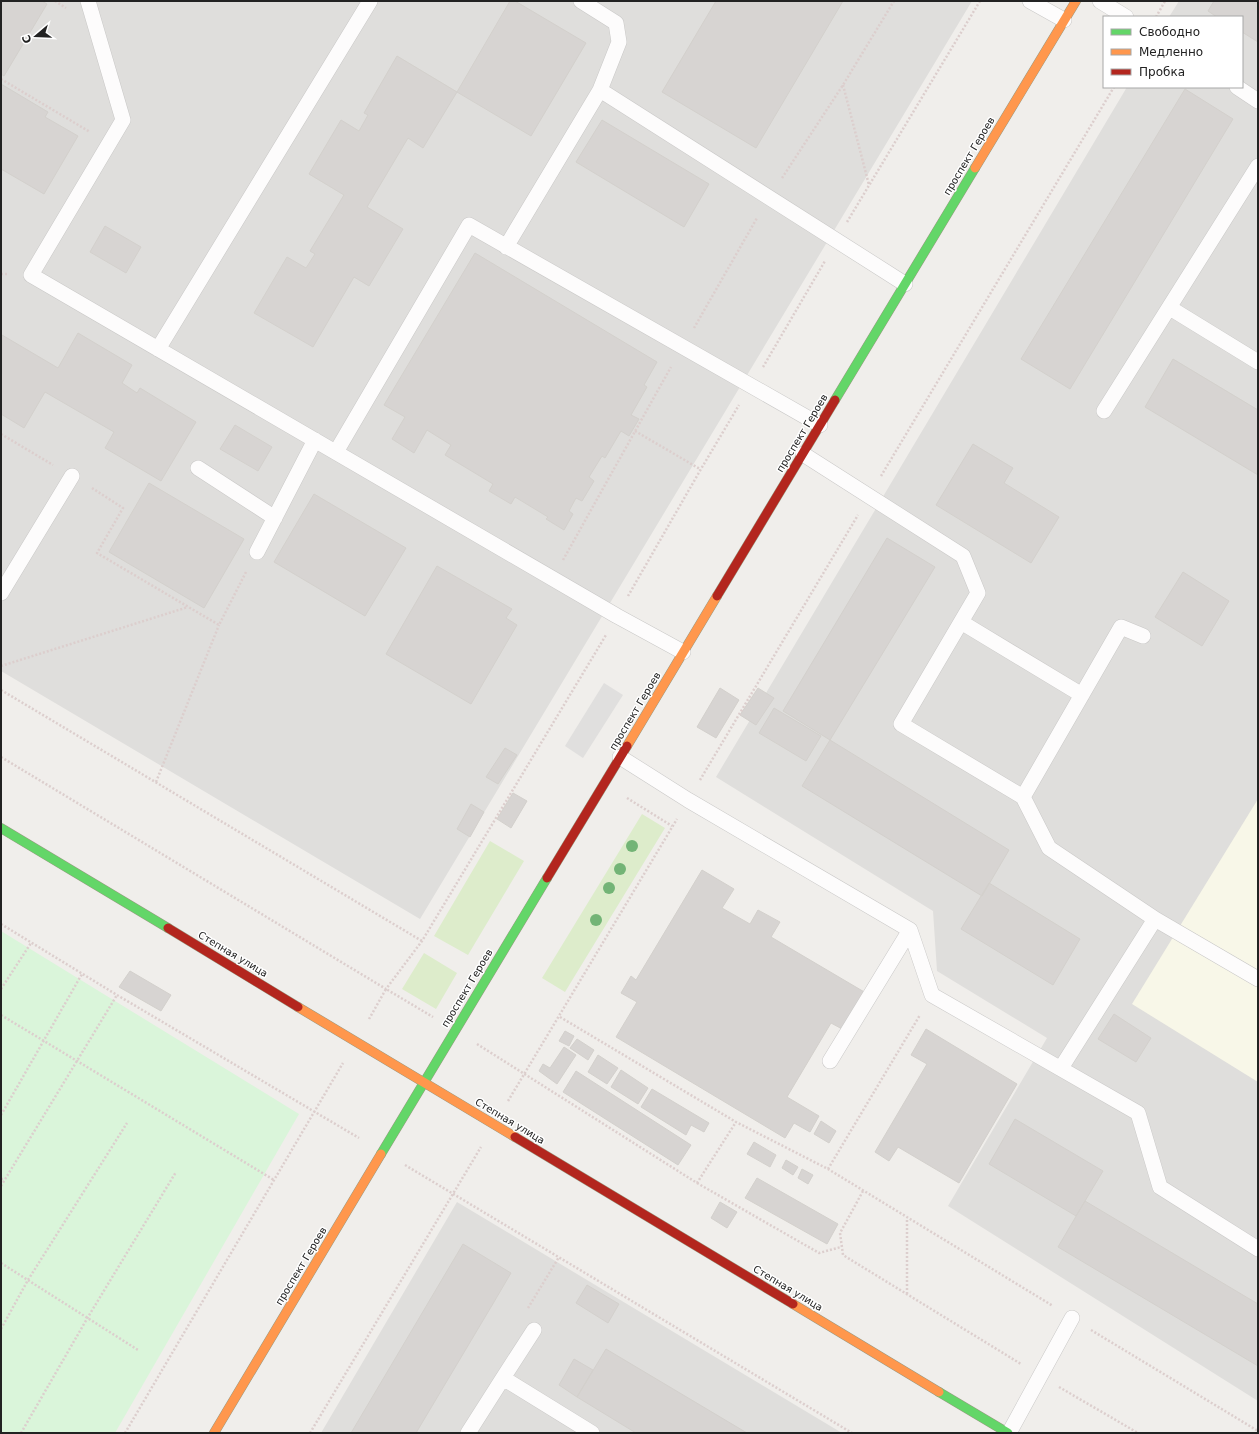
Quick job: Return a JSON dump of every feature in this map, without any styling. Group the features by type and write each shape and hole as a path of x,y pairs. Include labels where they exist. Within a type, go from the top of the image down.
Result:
{"street":[{"name":"проспект Героев","path":"214,1433 1076,1"},
{"name":"Степная улица","path":"1,828 1009,1433"}],"lane":[{"path":"88,1 123,120 32,275 553,577 617,616 683,652"},
{"path":"158,349 370,1"},
{"path":"506,247 600,90 619,42 616,23 581,1"},
{"path":"1030,1 1064,20"},
{"path":"1100,1 1124,16"},
{"path":"1239,88 1258,100"},
{"path":"600,90 905,284"},
{"path":"1104,411 1258,166"},
{"path":"336,452 469,225 820,425"},
{"path":"1170,308 1258,362"},
{"path":"257,552 315,440"},
{"path":"803,454 964,556 978,593 901,724 1023,797 1049,848 1155,919 1258,979"},
{"path":"198,468 275,518"},
{"path":"1,593 72,476"},
{"path":"961,622 1082,696"},
{"path":"1023,797 1122,627 1143,636"},
{"path":"620,757 688,800 910,930 932,995 1138,1113 1160,1187 1258,1249"},
{"path":"1061,1068 1155,919"},
{"path":"830,1061 910,930"},
{"path":"1009,1433 1072,1318"},
{"path":"468,1433 534,1330"},
{"path":"503,1378 592,1433"}],"path":[{"path":"553,577 769,197 843,85 894,1"},
{"path":"1,757 386,989 422,941 617,616 700,469 980,1"},
{"path":"1157,16 1165,1"},
{"path":"1,79 109,143"},
{"path":"843,85 869,185"},
{"path":"310,1433 495,1125 525,1072 560,1017 672,826 1113,88"},
{"path":"635,431 700,469"},
{"path":"1,434 123,508 96,553 219,625"},
{"path":"156,782 219,625 257,552"},
{"path":"1,666 188,607"},
{"path":"1,690 422,941"},
{"path":"604,783 672,826"},
{"path":"1,924 117,995 852,1433"},
{"path":"1,989 31,943"},
{"path":"1,1115 82,974"},
{"path":"1,1186 117,995"},
{"path":"828,1169 932,995"},
{"path":"1,1015 274,1180"},
{"path":"560,1017 736,1122 828,1169 863,1191 840,1233 843,1255 1040,1376 1138,1433"},
{"path":"525,1072 697,1183 819,1253 841,1247"},
{"path":"125,1433 314,1111"},
{"path":"697,1183 736,1122"},
{"path":"1,1329 28,1280 128,1123"},
{"path":"21,1433 88,1317 176,1172"},
{"path":"1,1179 5,1180"},
{"path":"907,1219 907,1295"},
{"path":"1,1263 138,1350"}],"shaded area":[{"path":"1,1 972,1 420,919 1,671"},
{"path":"1179,1 1258,1 1258,1401 948,1206 1047,1038 937,971 933,911 716,777 1126,88 1243,88 1243,16 1170,16"},
{"path":"604,683 623,695 583,758 565,746"},
{"path":"1258,799 1258,1082 1132,1004"},
{"path":"457,1202 842,1433 321,1433"}],"green space":[{"path":"642,814 665,828 565,992 542,978"},
{"path":"490,841 524,861 468,955 434,936"},
{"path":"1,931 299,1114 115,1433 1,1433"},
{"path":"424,953 457,973 436,1009 402,989"}],"building":[{"path":"1,1 42,1 47,4 4,76 1,74"},
{"path":"510,1 515,1 586,43 531,136 457,92"},
{"path":"716,1 843,1 756,148 662,92"},
{"path":"1214,1 1258,1 1258,42 1243,33 1243,16 1216,16 1208,11"},
{"path":"397,56 457,92 423,148 408,138 367,207 403,229 369,286 354,277 313,347 254,313 287,257 306,268 315,254 310,251 344,195 309,174 341,120 359,131 368,115 364,113"},
{"path":"1,84 48,112 45,117 78,136 44,194 1,169"},
{"path":"1185,89 1233,119 1070,389 1021,359"},
{"path":"602,120 709,184 684,227 576,162"},
{"path":"105,226 141,247 126,273 90,252"},
{"path":"475,253 657,362 644,385 647,387 631,415 639,419 629,436 621,431 605,458 602,456 589,477 594,481 582,501 576,498 569,511 573,514 564,530 546,519 548,517 515,497 511,504 489,491 493,484 445,455 451,445 427,430 414,453 392,439 405,417 384,405"},
{"path":"78,333 132,365 122,383 137,393 140,388 196,422 161,481 105,448 114,432 45,392 24,428 1,414 2,335 58,368"},
{"path":"1173,359 1258,410 1258,475 1145,407"},
{"path":"235,425 272,447 258,471 220,449"},
{"path":"973,444 1013,468 1004,483 1059,517 1031,563 936,505"},
{"path":"149,483 244,539 204,608 109,552"},
{"path":"314,494 406,548 365,616 274,562"},
{"path":"887,538 935,567 830,740 783,711"},
{"path":"437,566 512,609 506,618 517,625 471,704 386,654"},
{"path":"1183,572 1229,601 1202,646 1155,617"},
{"path":"720,688 739,700 716,738 697,727"},
{"path":"758,688 774,698 756,725 740,715"},
{"path":"774,708 821,736 806,761 759,733"},
{"path":"830,740 1009,850 982,896 802,786"},
{"path":"505,748 517,755 498,784 486,777"},
{"path":"513,793 527,801 511,828 497,819"},
{"path":"471,804 484,812 470,837 457,829"},
{"path":"702,870 734,889 722,908 750,924 758,910 780,922 771,937 866,993 844,1030 831,1023 787,1097 819,1116 810,1132 794,1123 785,1138 616,1037 637,1002 621,993 631,976 636,980"},
{"path":"989,883 1080,939 1053,985 961,929"},
{"path":"130,971 171,995 161,1011 119,987"},
{"path":"1114,1014 1151,1038 1136,1062 1098,1039"},
{"path":"926,1029 1017,1084 959,1183 898,1147 889,1161 875,1152 927,1064 911,1055"},
{"path":"565,1031 574,1036 569,1046 559,1041"},
{"path":"577,1039 594,1050 588,1060 570,1048"},
{"path":"564,1047 576,1055 557,1084 539,1071 543,1064 550,1068"},
{"path":"598,1055 618,1068 607,1084 588,1072"},
{"path":"621,1070 648,1088 638,1104 611,1087"},
{"path":"576,1071 691,1145 678,1165 563,1092"},
{"path":"652,1089 709,1123 704,1132 691,1125 686,1135 641,1107"},
{"path":"1015,1119 1103,1171 1076,1216 989,1164"},
{"path":"821,1121 836,1131 829,1143 814,1134"},
{"path":"754,1142 776,1155 770,1167 747,1154"},
{"path":"786,1160 798,1167 793,1175 782,1168"},
{"path":"802,1169 813,1175 808,1184 798,1178"},
{"path":"757,1178 838,1224 827,1244 745,1198"},
{"path":"1085,1201 1258,1304 1258,1366 1058,1247"},
{"path":"720,1202 737,1212 727,1228 711,1218"},
{"path":"463,1244 511,1273 494,1302 416,1433 351,1433"},
{"path":"587,1285 619,1304 608,1323 576,1303"},
{"path":"606,1349 747,1433 636,1433 577,1397"},
{"path":"574,1359 593,1370 577,1397 559,1385"}],"traffic: fast":[{"path":"835,400 975,168"},
{"path":"1,828 168,928"},
{"path":"381,1154 547,878"},
{"path":"939,1392 1008,1433"}],"traffic: slow":[{"path":"975,168 1076,1"},
{"path":"627,746 717,596"},
{"path":"298,1007 515,1137"},
{"path":"214,1433 381,1154"},
{"path":"793,1304 939,1392"}],"traffic: jam":[{"path":"717,596 835,400"},
{"path":"547,878 627,746"},
{"path":"168,928 298,1007"},
{"path":"515,1137 793,1304"}]}
